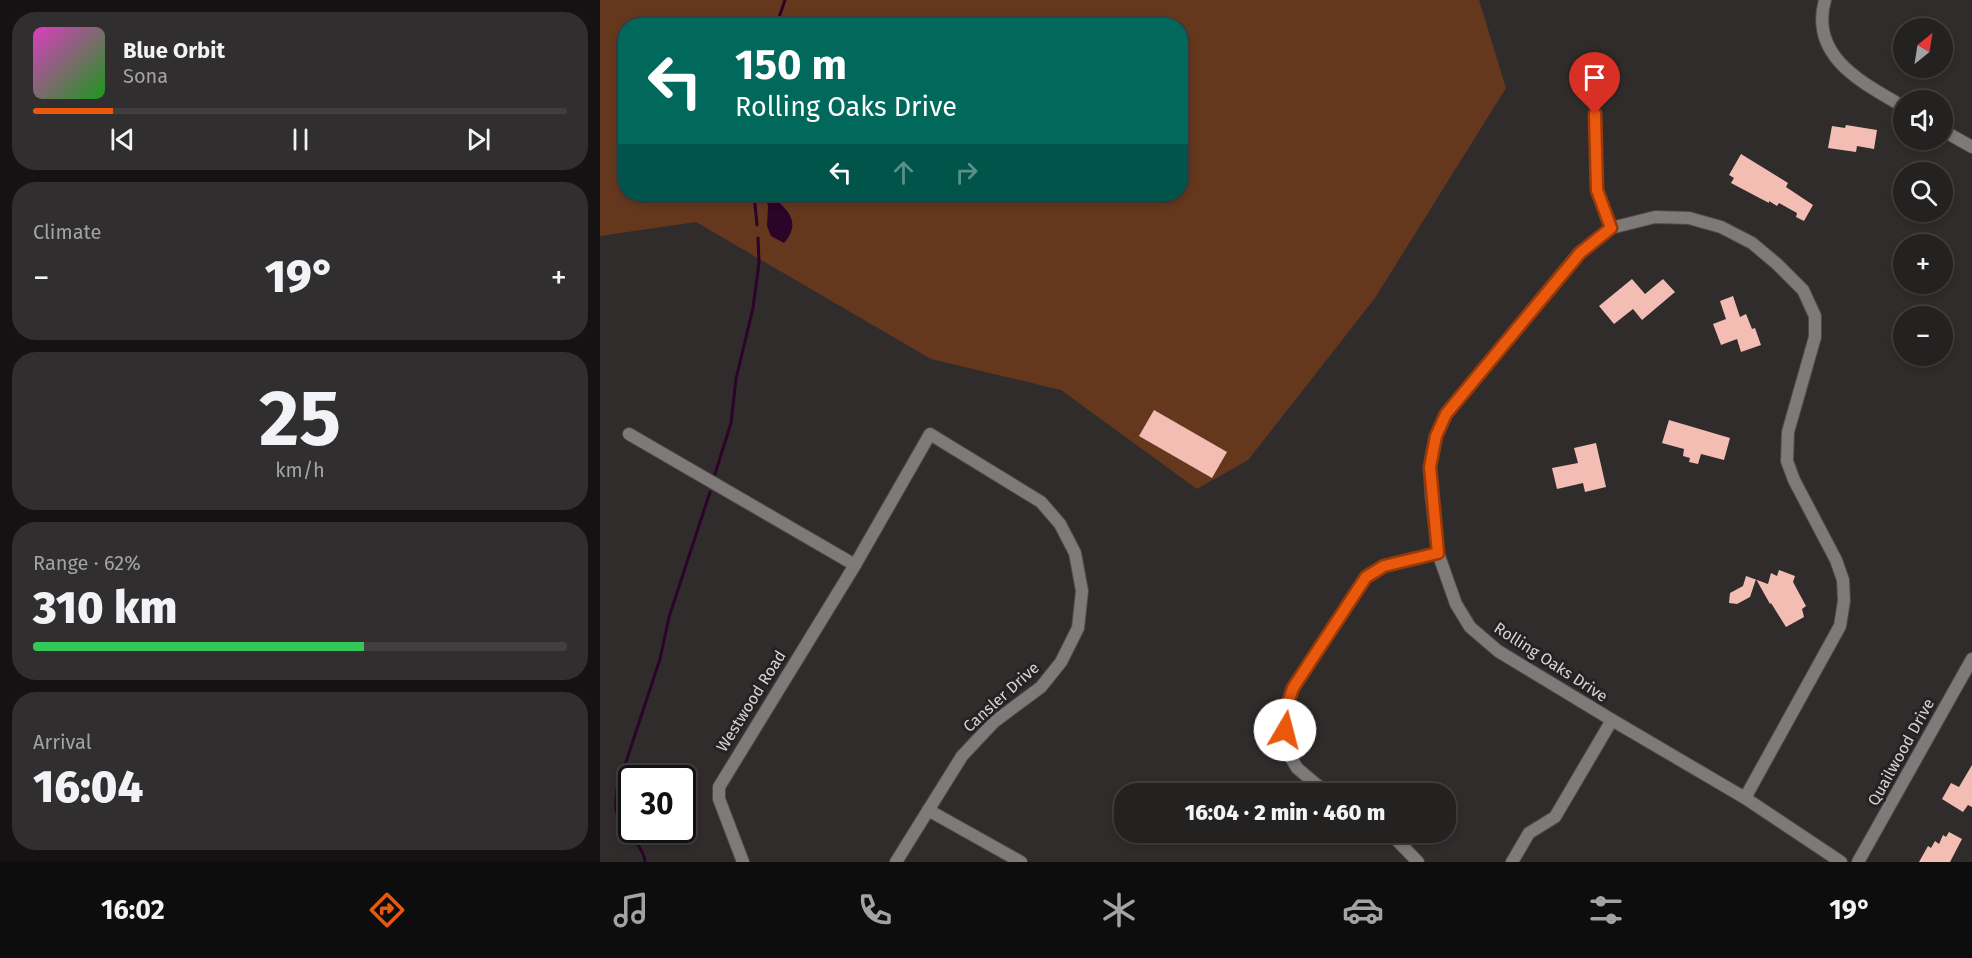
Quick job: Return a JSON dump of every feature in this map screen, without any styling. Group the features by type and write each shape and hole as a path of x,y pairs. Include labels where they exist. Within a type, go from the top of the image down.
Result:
{"street":[{"path":"1825,0 1821,14 1821,27 1827,44 1837,60 1851,74 1893,100"},
{"path":"1595,114 1597,190 1611,228"},
{"path":"1953,136 1972,147"},
{"name":"Rolling Oaks Drive","path":"1745,798 1840,626 1844,602 1843,580 1836,560 1794,480 1787,461 1788,432 1815,338 1815,315 1803,290 1752,243 1721,227 1689,218 1655,217 1611,228 1580,253 1446,414 1436,436 1430,467 1438,553 1456,604 1470,627 1498,651 1745,798 1834,861"},
{"path":"628,434 855,566"},
{"name":"Westwood Road","path":"743,862 719,799 719,787 855,566 930,434"},
{"name":"Cansler Drive","path":"896,862 962,756 994,722 1041,687 1061,662 1078,628 1082,591 1075,553 1060,524 1041,502 930,434"},
{"path":"1315,783 1297,768 1286,746 1285,712 1293,688 1366,577 1384,566 1438,553"},
{"name":"Quailwood Drive","path":"1858,862 1972,659"},
{"path":"1512,862 1529,833 1555,817 1612,720"},
{"path":"928,810 1021,862"},
{"path":"1400,843 1418,862"}],"shaded area":[{"path":"600,0 1479,0 1506,88 1375,298 1248,460 1197,489 1061,390 931,359 696,222 600,236"},
{"path":"766,201 777,201 791,217 792,229 784,243 771,236 767,226"}],"building":[{"path":"1846,125 1877,130 1874,149 1857,146 1856,152 1828,148 1832,126 1845,128"},
{"path":"1741,154 1788,183 1786,187 1813,205 1804,221 1796,217 1797,213 1779,203 1777,206 1769,201 1769,203 1731,183 1734,178 1729,175"},
{"path":"1632,279 1645,294 1663,279 1675,292 1642,320 1633,309 1614,324 1599,306"},
{"path":"1733,296 1740,317 1746,314 1752,329 1755,328 1761,345 1741,352 1737,339 1721,345 1713,324 1726,319 1720,301"},
{"path":"1154,410 1227,452 1212,478 1139,436"},
{"path":"1669,420 1730,438 1724,460 1701,454 1698,464 1689,462 1690,458 1683,456 1684,449 1662,443"},
{"path":"1596,443 1606,487 1585,492 1583,483 1557,489 1552,468 1578,463 1574,448"},
{"path":"1779,570 1795,576 1793,582 1806,606 1802,609 1804,617 1786,627 1756,580 1768,584 1771,573 1777,576"},
{"path":"1746,576 1756,580 1750,597 1737,604 1729,603 1730,593 1743,586"},
{"path":"1972,765 1972,807 1968,805 1963,812 1942,799 1951,783 1959,787"},
{"path":"1949,832 1962,839 1950,862 1919,862 1928,846 1931,848 1935,841 1939,844 1943,835 1946,837"}],"waterway":[{"path":"779,18 785,0"},
{"path":"755,201 757,225"},
{"path":"715,474 731,423 736,379 753,308 759,263 758,238"},
{"path":"645,862 640,849 618,816 617,789 660,659 669,617 710,492"}],"route":[{"path":"1285,730 1285,712 1293,688 1366,577 1394,562 1438,553 1430,467 1436,436 1446,414 1580,253 1611,228 1597,190 1595,114"}]}
